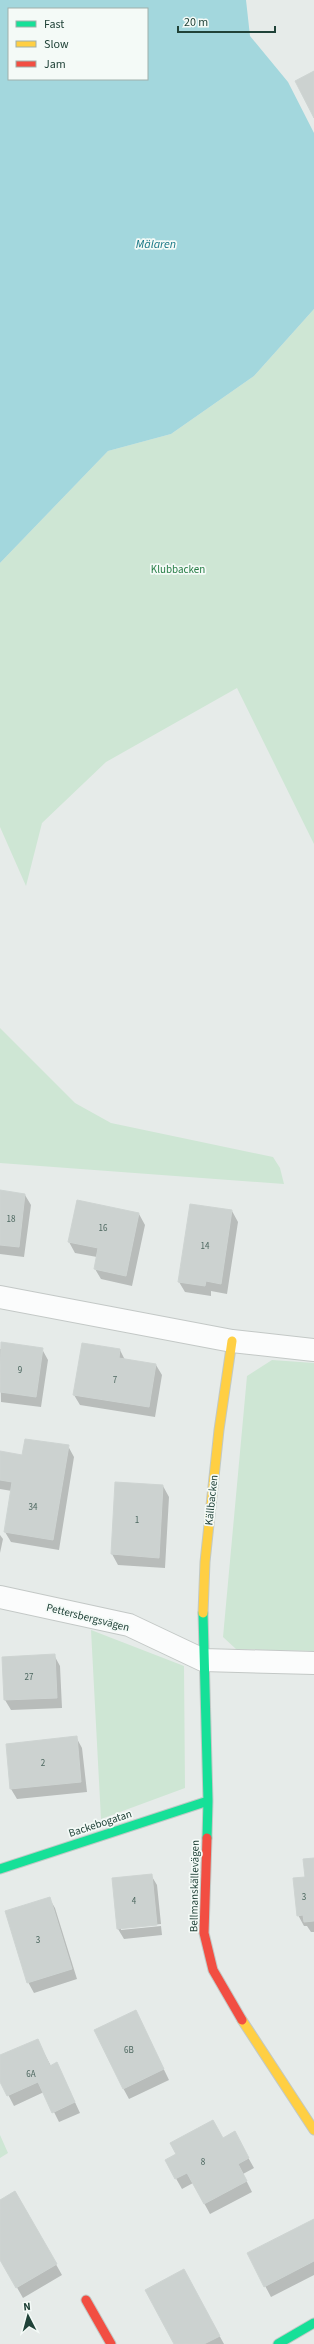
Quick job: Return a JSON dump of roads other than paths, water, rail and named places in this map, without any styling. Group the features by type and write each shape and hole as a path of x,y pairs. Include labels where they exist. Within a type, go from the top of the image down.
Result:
{"street":[{"path":"0,1298 232,1341 314,1350"},
{"name":"Källbacken","path":"202,1660 205,1562 219,1430 232,1341"},
{"name":"Pettersbergsvägen","path":"0,1597 129,1625 202,1660 314,1663"},
{"name":"Bellmanskällevägen","path":"202,1660 208,1801 204,1933 213,1970 243,2022 314,2130"},
{"name":"Backebogatan","path":"0,1869 208,1801"},
{"path":"86,2300 111,2344"},
{"path":"278,2344 314,2323"}],"water":[{"name":"Mälaren","path":"0,0 246,0 250,36 288,82 314,133 314,309 254,376 171,434 108,451 0,563"}],"park label":[{"name":"Klubbacken","path":"178,569"}]}
